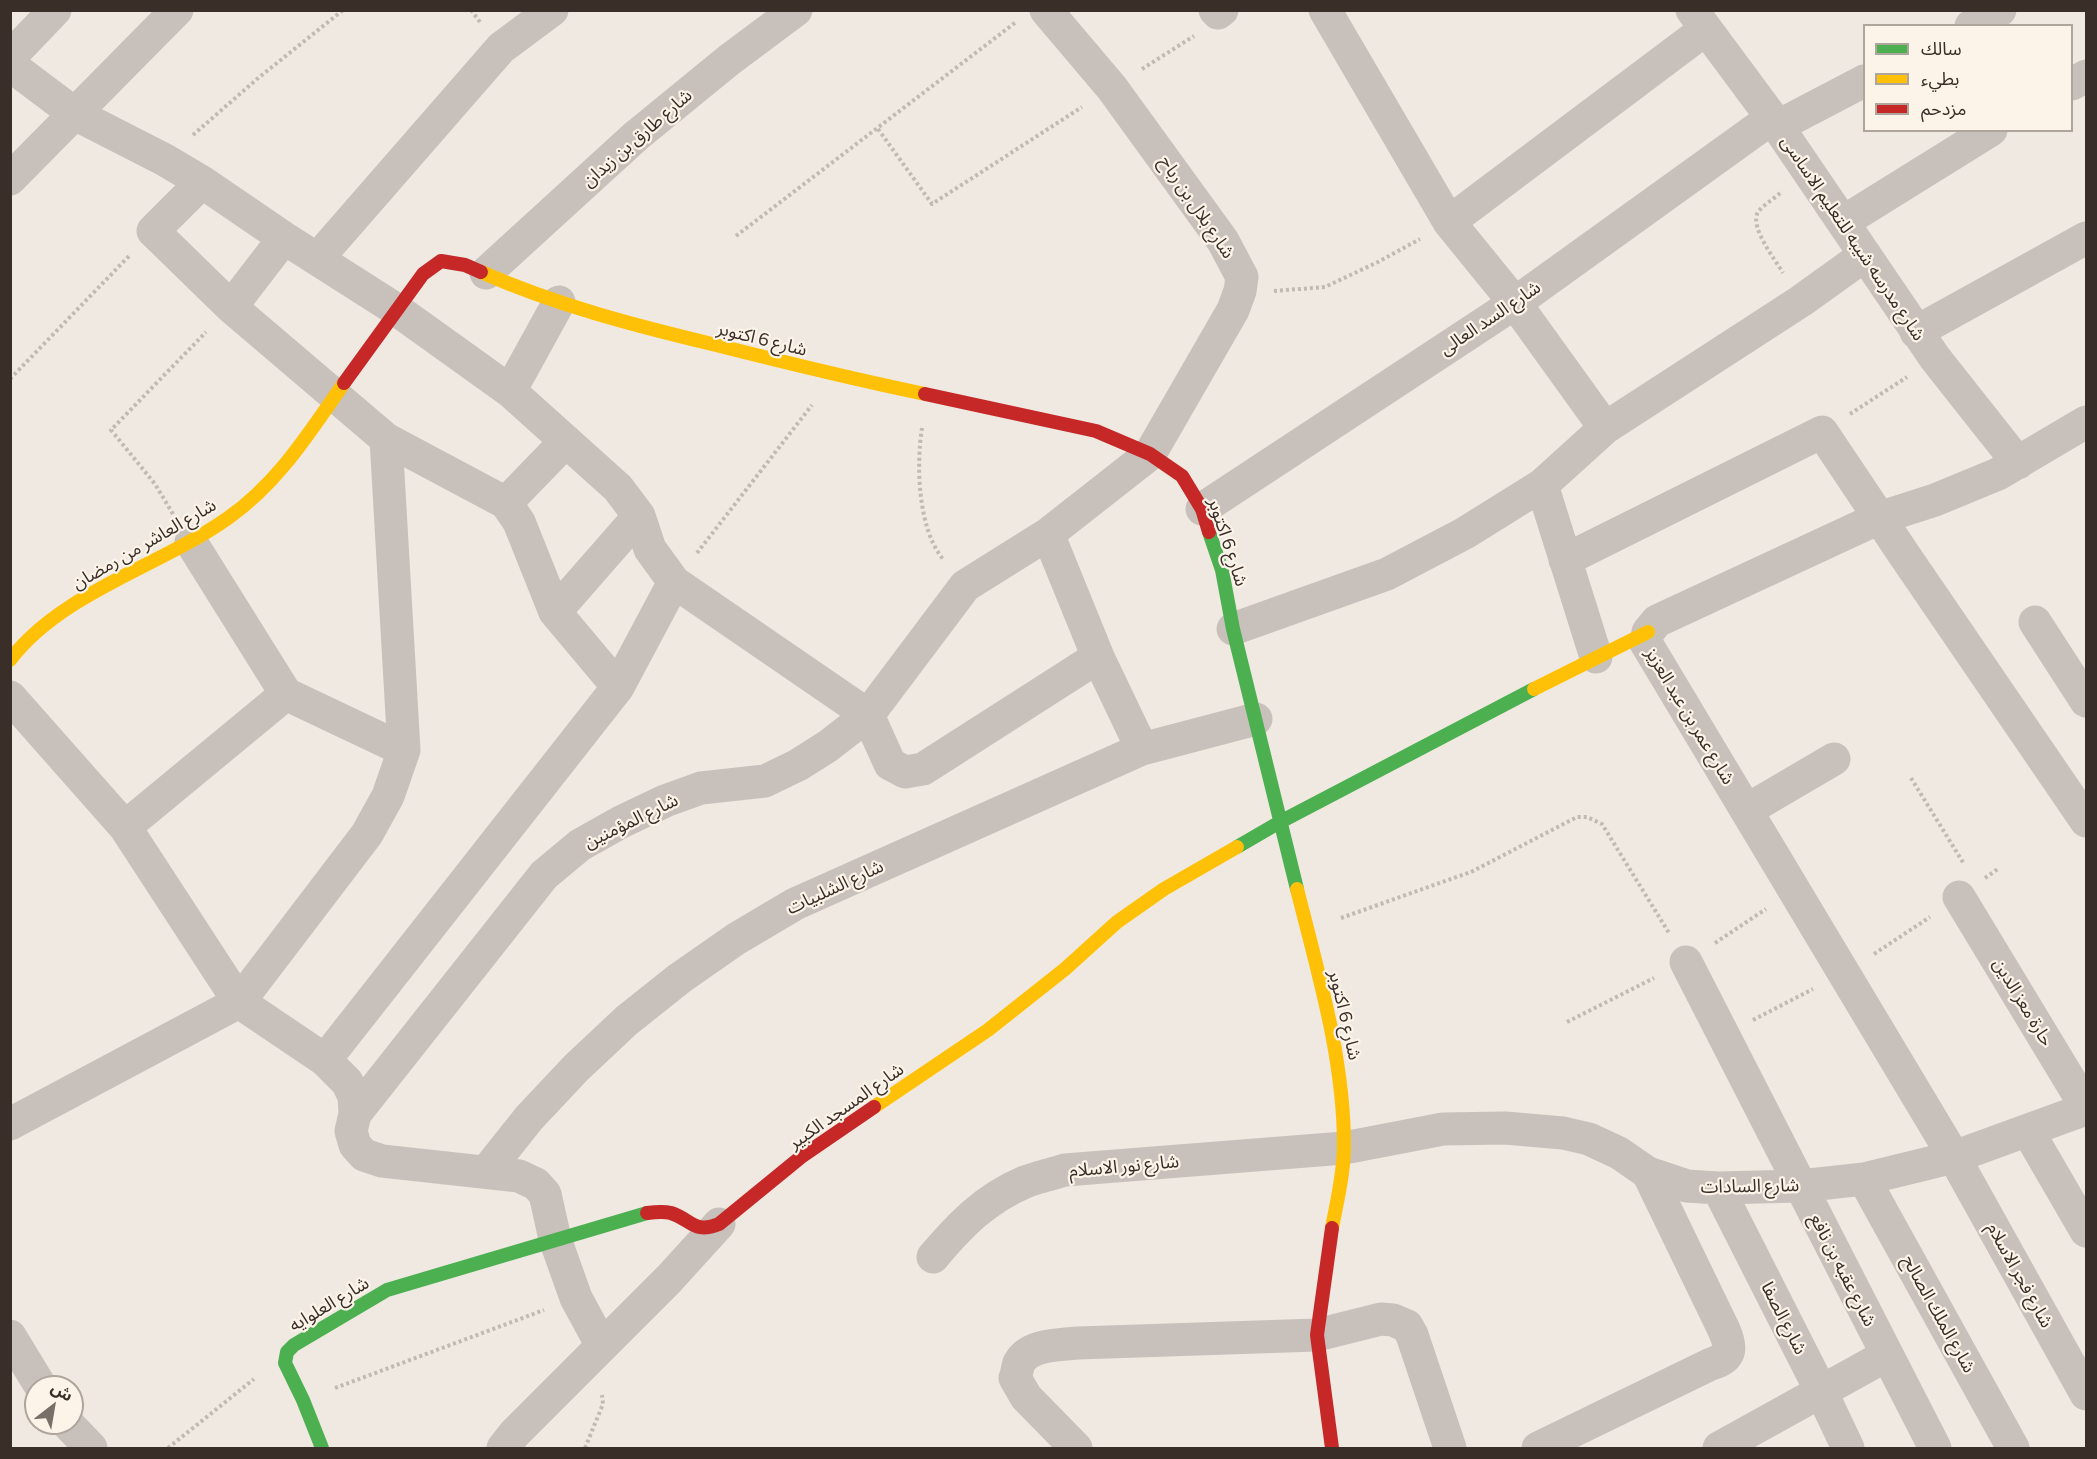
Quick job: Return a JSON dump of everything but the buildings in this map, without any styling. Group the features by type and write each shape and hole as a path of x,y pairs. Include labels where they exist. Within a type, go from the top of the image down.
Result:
{"street":[{"path":"10,57 55,10"},
{"path":"10,179 177,10"},
{"path":"318,258 501,48 552,10"},
{"name":"شارع طارق بن زيدان","path":"486,273 636,136 729,60 796,10"},
{"path":"1325,10 1449,222 1515,303 1605,428"},
{"path":"1975,24 2000,10"},
{"name":"شارع بلال بن رباح","path":"1034,14 1112,88 1223,240 1242,277 1240,291"},
{"path":"1449,222 1699,20"},
{"name":"شارع مدرسه شيبه للتعليم الاساسى","path":"1699,20 1775,122 1916,332 2018,463"},
{"path":"10,65 75,114 165,160 202,182 284,238 397,310 510,391 618,488 639,516 650,549 674,582 868,715 890,764 905,772 923,769 1098,657"},
{"name":"شارع السد العالى","path":"1202,509 1515,303 1775,122 1863,81"},
{"path":"1843,222 1988,132"},
{"path":"202,182 153,231 231,307 336,394 386,439 506,503 519,522 555,612 618,687"},
{"path":"1916,332 2086,237"},
{"path":"231,307 284,238"},
{"path":"1233,629 1387,574 1466,533 1542,485 1605,428 1801,301 1865,255"},
{"name":"شارع 6 اكتوبر","path":"397,310 423,274 441,261 465,265 526,292 625,323 835,375 1096,431 1150,454 1182,476 1202,509 1222,570 1233,629 1328,1015 1342,1088 1344,1148 1341,1179 1328,1248 1317,1335 1332,1449"},
{"path":"965,586 1048,534 1150,454 1233,310 1240,291"},
{"path":"510,391 559,302"},
{"name":"شارع العاشر من رمضان","path":"10,660 47,621 92,594 191,542 226,519 259,493 287,463 397,310"},
{"name":"شارع عمر بن عبد العزيز","path":"1954,1157 1646,643 1648,632 1657,621 1879,518 1935,500 1998,474 2086,422"},
{"path":"1565,560 1822,432 2086,821"},
{"path":"10,1124 239,1002 367,834 388,796 404,750 386,439"},
{"path":"506,503 566,441"},
{"path":"1542,485 1596,657"},
{"path":"555,612 639,516"},
{"path":"1048,534 1098,657 1142,749"},
{"path":"191,542 286,694 404,750"},
{"path":"325,1060 618,687 674,582"},
{"name":"شارع المؤمنين","path":"355,1114 544,875 580,845 665,801 701,788 765,781 808,759 868,715 965,586"},
{"path":"2035,622 2086,701"},
{"name":"شارع المسجد الكبير","path":"719,1224 801,1157 988,1030 1065,969 1117,922 1164,889 1280,822 1648,632"},
{"path":"126,827 286,694"},
{"path":"10,697 126,827 239,1002 325,1060 347,1082 354,1096 355,1114 351,1131 355,1145 364,1155 382,1161 519,1176 536,1184 545,1194 555,1239 576,1298 602,1346"},
{"name":"شارع الشلبيات","path":"486,1172 529,1118 585,1060 627,1021 671,985 736,939 795,904 1142,749 1256,719"},
{"path":"1747,810 1834,759"},
{"name":"حارة معز الدين","path":"1968,891 2086,1108"},
{"name":"شارع عقبه بن نافع","path":"1686,962 1935,1449"},
{"name":"شارع السادات","path":"1344,1148 1443,1129 1505,1128 1551,1132 1589,1139 1648,1173 1687,1186 1718,1188 1800,1186 1864,1179 1954,1157 2086,1108"},
{"path":"2028,1131 2086,1231"},
{"name":"شارع نور الاسلام","path":"933,1257 959,1226 990,1200 1026,1182 1065,1170 1344,1148"},
{"name":"شارع فجر الاسلام","path":"1954,1157 2086,1394"},
{"path":"1538,1449 1720,1361 1730,1349 1724,1329 1648,1173"},
{"name":"شارع الملك الصالح","path":"1864,1179 2013,1449"},
{"name":"شارع الصفا","path":"1718,1188 1848,1449"},
{"path":"555,1239 640,1214 668,1212 695,1228 703,1230 719,1224"},
{"path":"503,1449 513,1434 669,1279 719,1224"},
{"name":"شارع العلوايه","path":"322,1449 303,1400 285,1363 287,1352 294,1345 387,1290 555,1239"},
{"path":"1076,1449 1026,1397 1016,1378 1020,1362 1032,1351 1047,1346 1078,1343 1317,1335 1381,1319 1393,1320 1407,1326 1412,1335 1450,1449"},
{"path":"10,1336 34,1375"},
{"path":"1719,1449 1887,1354"}],"path":[{"path":"165,160 257,79 343,10"},
{"path":"878,129 932,204 1194,36 1218,11"},
{"path":"736,236 1034,14"},
{"path":"1801,301 1758,231 1756,218 1759,211 1808,171"},
{"path":"1240,291 1286,291 1325,287 1378,262 1449,222"},
{"path":"10,378 153,231"},
{"path":"191,542 155,484 111,430 231,307"},
{"path":"1822,432 1935,358"},
{"path":"674,582 835,375"},
{"path":"927,395 918,450 920,498 934,548 965,586"},
{"path":"1911,778 1968,891"},
{"path":"1306,930 1472,873 1576,817 1587,817 1602,824 1686,962"},
{"path":"1723,1035 1844,973 1999,868"},
{"path":"1567,1022 1686,962 1794,890"},
{"path":"303,1400 576,1298"},
{"path":"168,1449 287,1352"}],"traffic: fast":[{"path":"1209,532 1222,570 1233,629 1297,889"},
{"path":"1237,847 1280,822 1534,689"},
{"path":"322,1448 285,1363 287,1352 294,1345 387,1290 647,1213"}],"traffic: slow":[{"path":"481,272 566,304 624,322 925,394"},
{"path":"10,660 31,636 56,616 84,598 201,535 246,504 292,456 344,383"},
{"path":"1534,689 1648,632"},
{"path":"874,1107 988,1030 1065,969 1117,922 1164,889 1237,847"},
{"path":"1297,889 1321,984 1340,1081 1344,1156 1332,1228"}],"traffic: jam":[{"path":"344,383 423,274 441,261 465,265 481,272"},
{"path":"925,394 1096,431 1150,454 1182,476 1202,509 1209,532"},
{"path":"647,1213 671,1213 698,1227 711,1227 719,1224 801,1157 874,1107"},
{"path":"1332,1228 1317,1335 1332,1448"}]}
